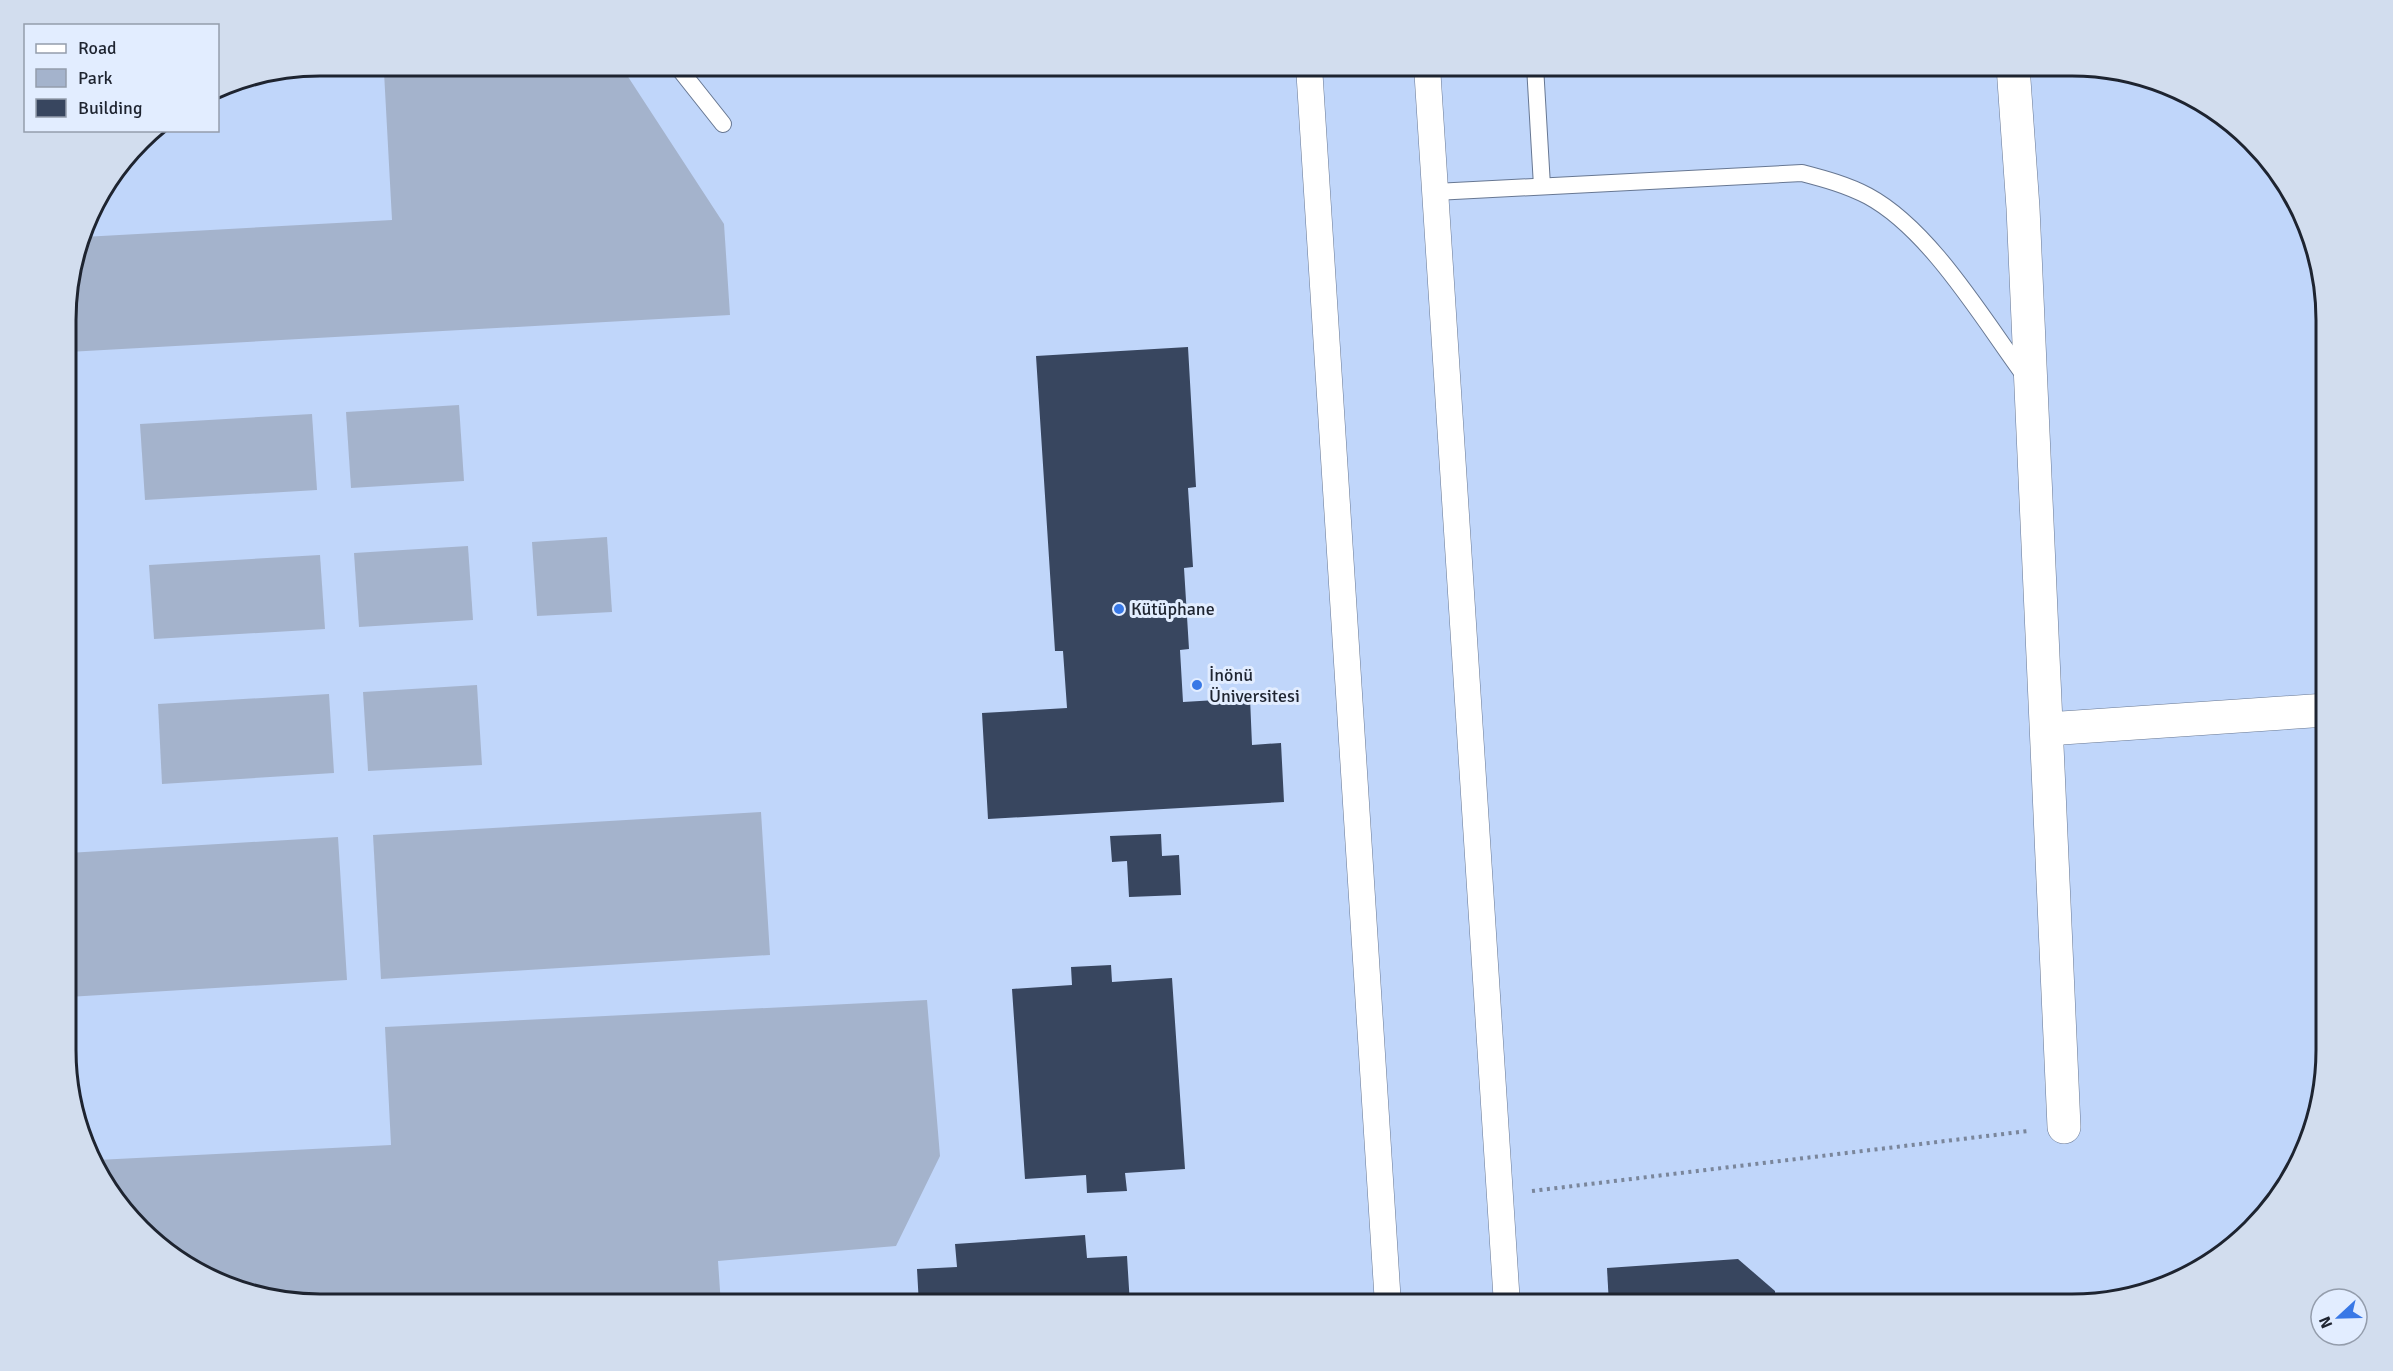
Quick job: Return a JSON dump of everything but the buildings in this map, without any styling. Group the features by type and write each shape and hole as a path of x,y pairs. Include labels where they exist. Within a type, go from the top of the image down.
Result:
{"street":[{"path":"1310,76 1387,1294"},
{"path":"1428,76 1506,1294"},
{"path":"2014,76 2031,385 2064,1127"},
{"path":"2047,729 2316,711"}],"lane":[{"path":"685,76 723,124"},
{"path":"1536,76 1542,186"},
{"path":"1435,192 1802,173 1836,182 1868,196 1897,215 1923,238 2031,385"}],"path":[{"path":"1500,1195 2064,1127"}],"shaded area":[{"name":"İnönü Üniversitesi","path":"320,76 2073,76 2120,81 2151,89 2195,109 2234,137 2256,159 2284,198 2304,242 2312,273 2316,304 2316,1067 2312,1098 2304,1129 2284,1173 2256,1212 2234,1234 2195,1262 2151,1282 2120,1290 2089,1294 304,1294 273,1290 242,1282 198,1262 159,1234 137,1212 109,1173 89,1129 79,1083 76,1051 77,304 81,273 95,227 109,198 137,159 166,132 219,132 219,99 242,89 288,79"}],"green space":[{"path":"384,76 628,76 724,224 730,315 76,352 79,288 91,237 392,220"},
{"path":"459,405 464,481 351,488 346,412"},
{"path":"312,414 317,490 145,500 140,424"},
{"path":"607,537 612,612 537,616 532,542"},
{"path":"468,546 473,620 359,627 354,553"},
{"path":"320,555 325,629 154,639 149,565"},
{"path":"477,685 482,765 368,771 363,692"},
{"path":"329,694 334,773 162,784 158,704"},
{"path":"761,812 770,955 381,979 373,835"},
{"path":"338,837 347,980 76,997 76,853"},
{"path":"927,1000 940,1156 896,1246 718,1261 720,1294 304,1294 273,1290 227,1276 198,1262 172,1244 137,1212 102,1160 391,1145 385,1027"}],"place":[{"name":"Kütüphane","path":"1119,609"},
{"name":"İnönü Üniversitesi","path":"1197,685"}]}
